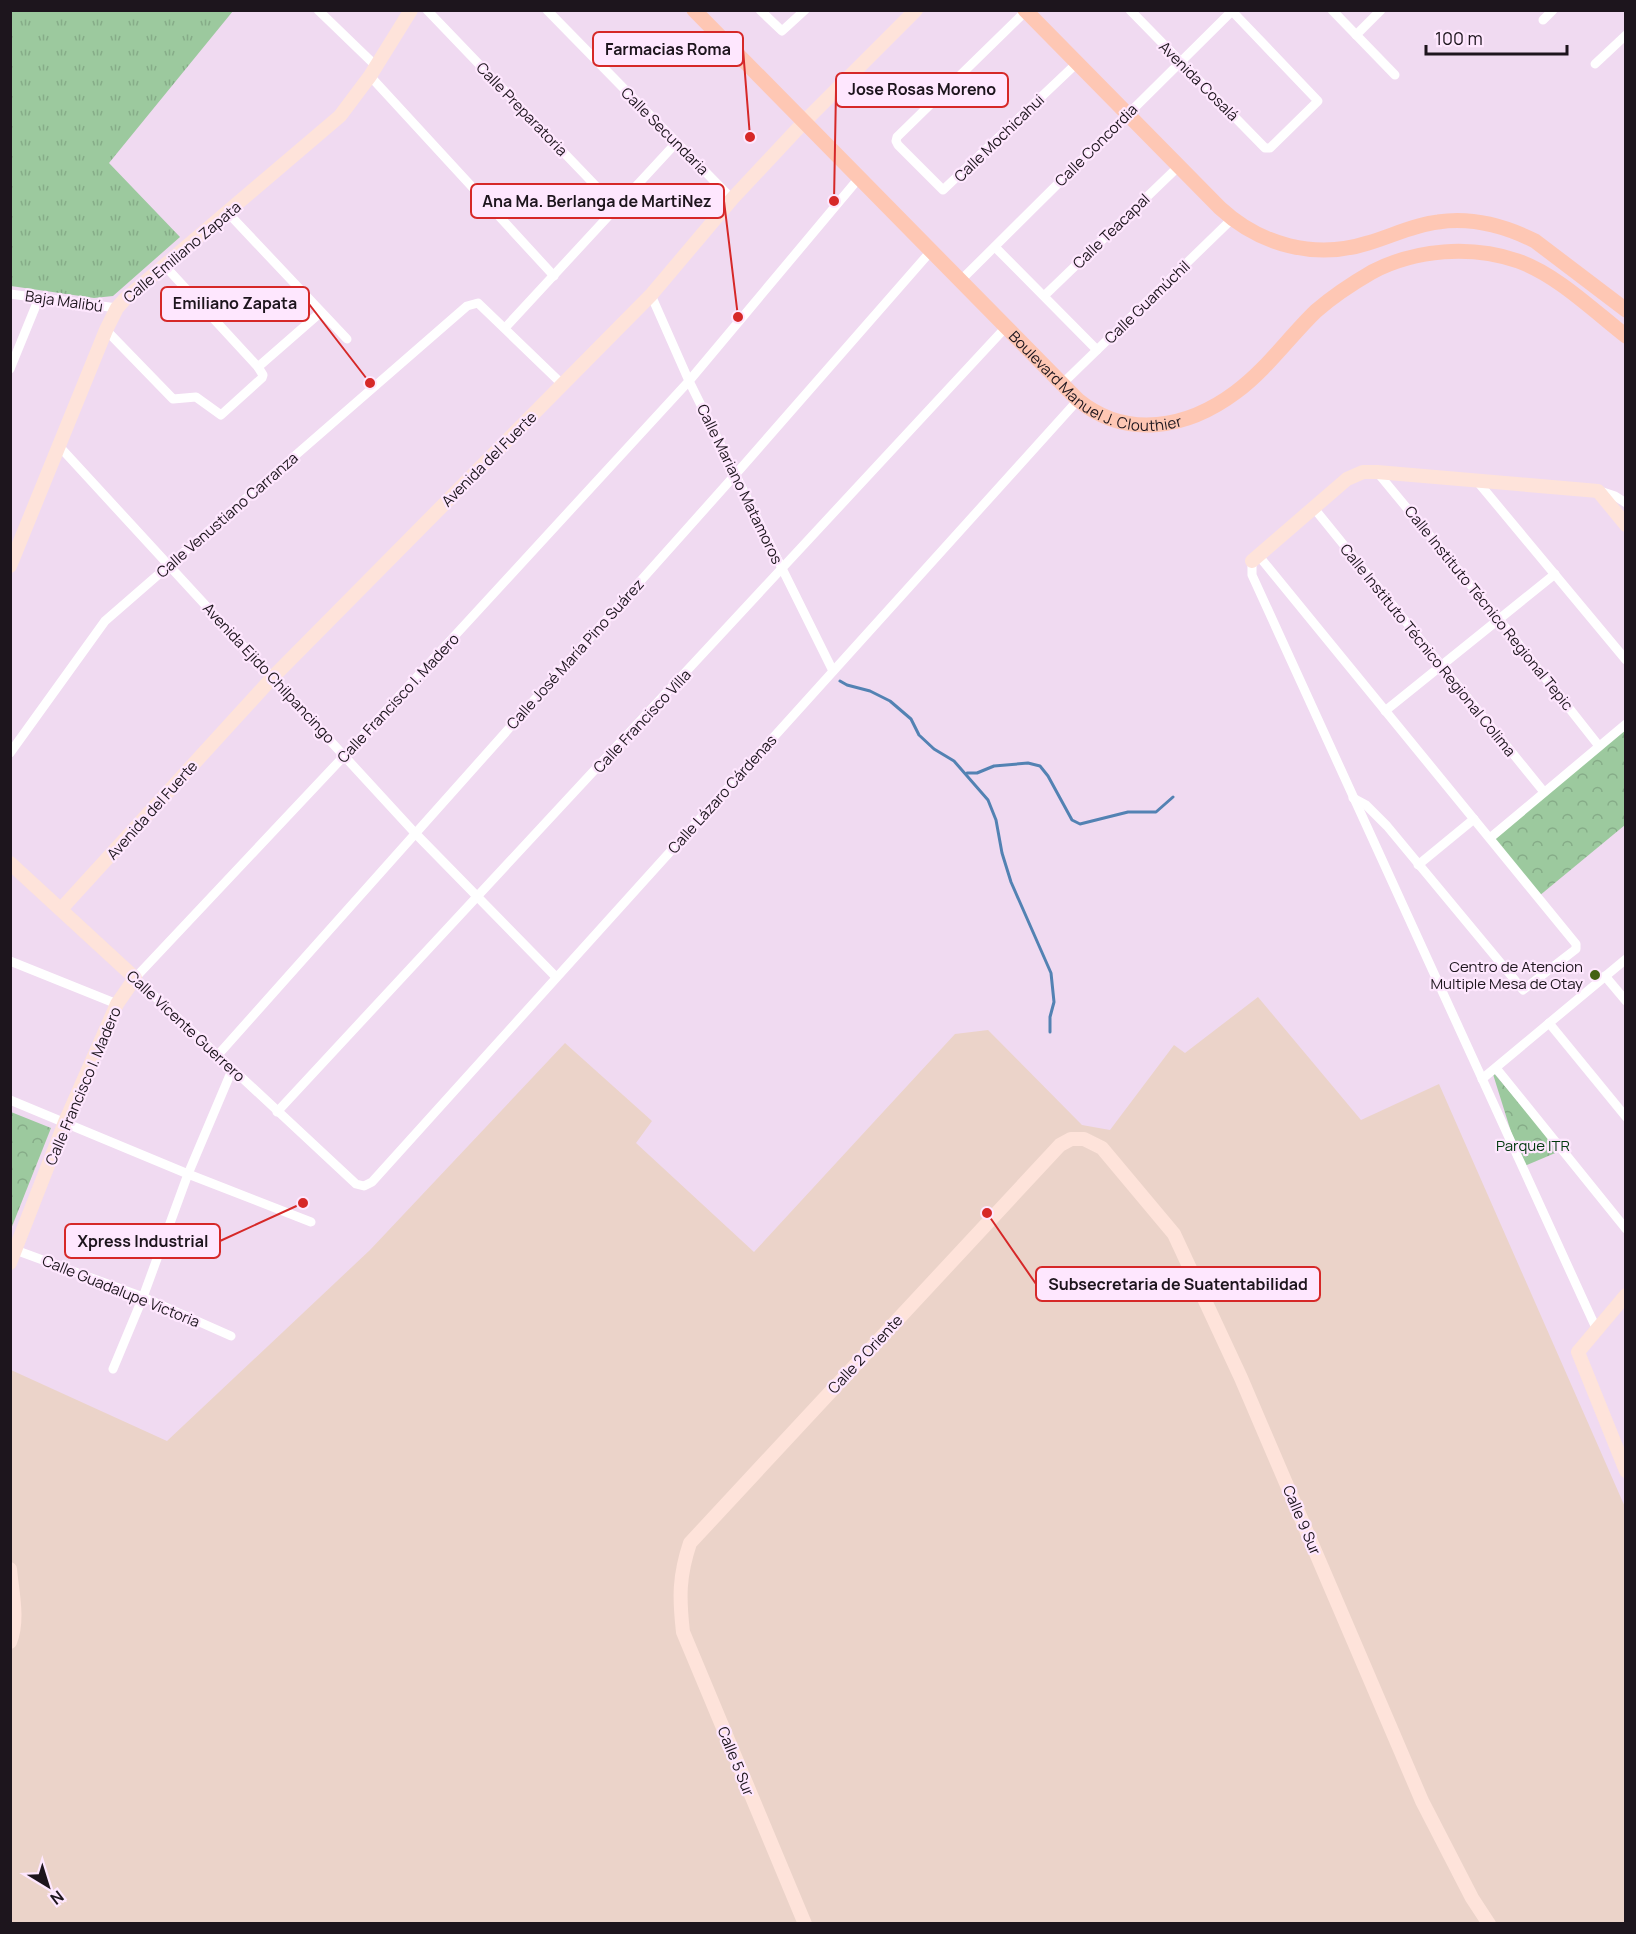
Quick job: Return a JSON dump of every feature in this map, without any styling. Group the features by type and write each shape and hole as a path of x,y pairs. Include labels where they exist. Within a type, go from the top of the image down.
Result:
{"main road":[{"name":"Boulevard Manuel J. Clouthier","path":"694,10 1093,413 1126,424 1143,426 1192,416 1218,404 1237,392 1317,311 1341,292 1372,272 1393,263 1424,255 1466,250 1519,262 1558,284 1626,336"},
{"path":"1026,11 1232,219 1252,232 1294,248 1314,250 1351,248 1406,229 1439,221 1481,222 1521,234 1535,241 1626,310"}],"street":[{"path":"318,10 554,276"},
{"name":"Calle Emiliano Zapata","path":"10,566 117,308 164,265 340,116 373,71 411,10"},
{"name":"Calle Preparatoria","path":"427,10 616,208"},
{"name":"Calle Secundaria","path":"547,10 732,199"},
{"path":"760,10 782,32 804,10"},
{"name":"Avenida del Fuerte","path":"62,908 273,677 651,295 732,199 804,122 916,10"},
{"name":"Avenida Cosalá","path":"1130,10 1265,148 1270,148 1318,101 1232,11"},
{"path":"1332,10 1395,75"},
{"path":"1356,35 1381,10"},
{"path":"1543,20 1553,10"},
{"name":"Calle Mochicahui","path":"1026,11 897,137 896,141 943,190 1077,63"},
{"name":"Calle Concordia","path":"960,281 1232,11"},
{"path":"1595,64 1626,35"},
{"path":"563,385 505,328 676,143"},
{"name":"Calle Teacapal","path":"1044,296 1179,166"},
{"name":"Calle Francisco I. Madero","path":"12,1254 65,1122 117,1004 135,978 345,755 689,381 859,178"},
{"path":"228,213 346,339"},
{"name":"Calle Guamúchil","path":"1062,384 1232,219"},
{"path":"995,247 1097,350"},
{"name":"Calle José María Pino Suárez","path":"217,1056 735,475 931,251"},
{"path":"106,330 173,399 196,397 221,415 262,378 263,375 258,367 164,265"},
{"name":"Baja Malibú","path":"10,294 117,308"},
{"name":"Calle Mariano Matamoros","path":"651,295 689,381 834,671"},
{"path":"10,369 39,298"},
{"name":"Calle Venustiano Carranza","path":"10,753 105,621 467,306 478,303 505,328"},
{"path":"258,367 321,312"},
{"name":"Calle Francisco Villa","path":"277,1112 1006,327"},
{"name":"Calle Lázaro Cárdenas","path":"364,1186 372,1182 1078,400"},
{"name":"Avenida Ejido Chilpancingo","path":"59,446 416,833 556,977"},
{"path":"1596,1328 1252,575 1255,558 1312,507 1354,474 1377,472 1598,491 1626,502"},
{"name":"Calle Instituto Técnico Regional Tepic","path":"1377,472 1498,618 1599,746"},
{"path":"1477,481 1626,660"},
{"path":"1598,491 1626,525"},
{"name":"Calle Instituto Técnico Regional Colima","path":"1312,507 1544,792"},
{"path":"1255,558 1490,838 1576,944 1576,950 1526,990 1523,990 1379,818 1366,805 1353,798"},
{"path":"1385,711 1555,574"},
{"path":"1490,838 1626,724"},
{"path":"1418,865 1474,819"},
{"name":"Calle Vicente Guerrero","path":"10,863 62,908 277,1112 356,1184 364,1186"},
{"path":"1482,1079 1626,959"},
{"path":"10,961 117,1004"},
{"path":"1605,976 1626,1001"},
{"path":"1549,1023 1626,1117"},
{"path":"1496,1068 1626,1229"},
{"path":"113,1369 188,1174 232,1070"},
{"path":"10,1100 310,1222"},
{"name":"Calle 2 Oriente","path":"679,1595 683,1563 690,1542 1060,1145 1071,1139 1084,1139"},
{"name":"Calle 9 Sur","path":"1084,1139 1102,1148 1174,1234 1246,1389 1422,1801 1467,1889 1489,1923"},
{"name":"Calle Guadalupe Victoria","path":"12,1254 142,1297 231,1336"},
{"path":"1626,1295 1580,1347 1579,1357 1626,1471"},
{"path":"10,1569 14,1618 14,1632 10,1642"},
{"name":"Calle 5 Sur","path":"679,1595 683,1632 805,1923"}],"shaded area":[{"path":"1258,997 1361,1120 1439,1084 1625,1507 1625,1923 11,1924 11,1370 167,1441 370,1250 565,1043 652,1121 636,1143 754,1252 955,1034 988,1030 1082,1125 1110,1130 1174,1045 1185,1053"}],"green space":[{"path":"11,10 233,11 109,163 180,237 113,296 94,298 11,286"},
{"path":"1625,726 1625,825 1539,896 1491,838"},
{"name":"Parque ITR","path":"1492,1071 1560,1151 1522,1167"},
{"path":"11,1112 51,1128 11,1229"}],"waterway":[{"path":"840,681 870,691 890,701 911,719 919,735 934,749 954,761 988,800 996,820 1002,853 1011,882 1051,973 1054,1002 1050,1017 1050,1032"},
{"path":"967,773 977,773 994,766 1028,763 1040,766 1072,820 1080,824 1128,812 1156,812 1173,797"}],"place":[{"name":"Farmacias Roma","path":"750,137"},
{"name":"Jose Rosas Moreno","path":"834,201"},
{"name":"Ana Ma. Berlanga de MartiNez","path":"738,317"},
{"name":"Emiliano Zapata","path":"370,383"},
{"name":"Centro de Atencion Multiple Mesa de Otay","path":"1595,975"},
{"name":"Xpress Industrial","path":"303,1203"},
{"name":"Subsecretaria de Suatentabilidad","path":"987,1213"}]}
